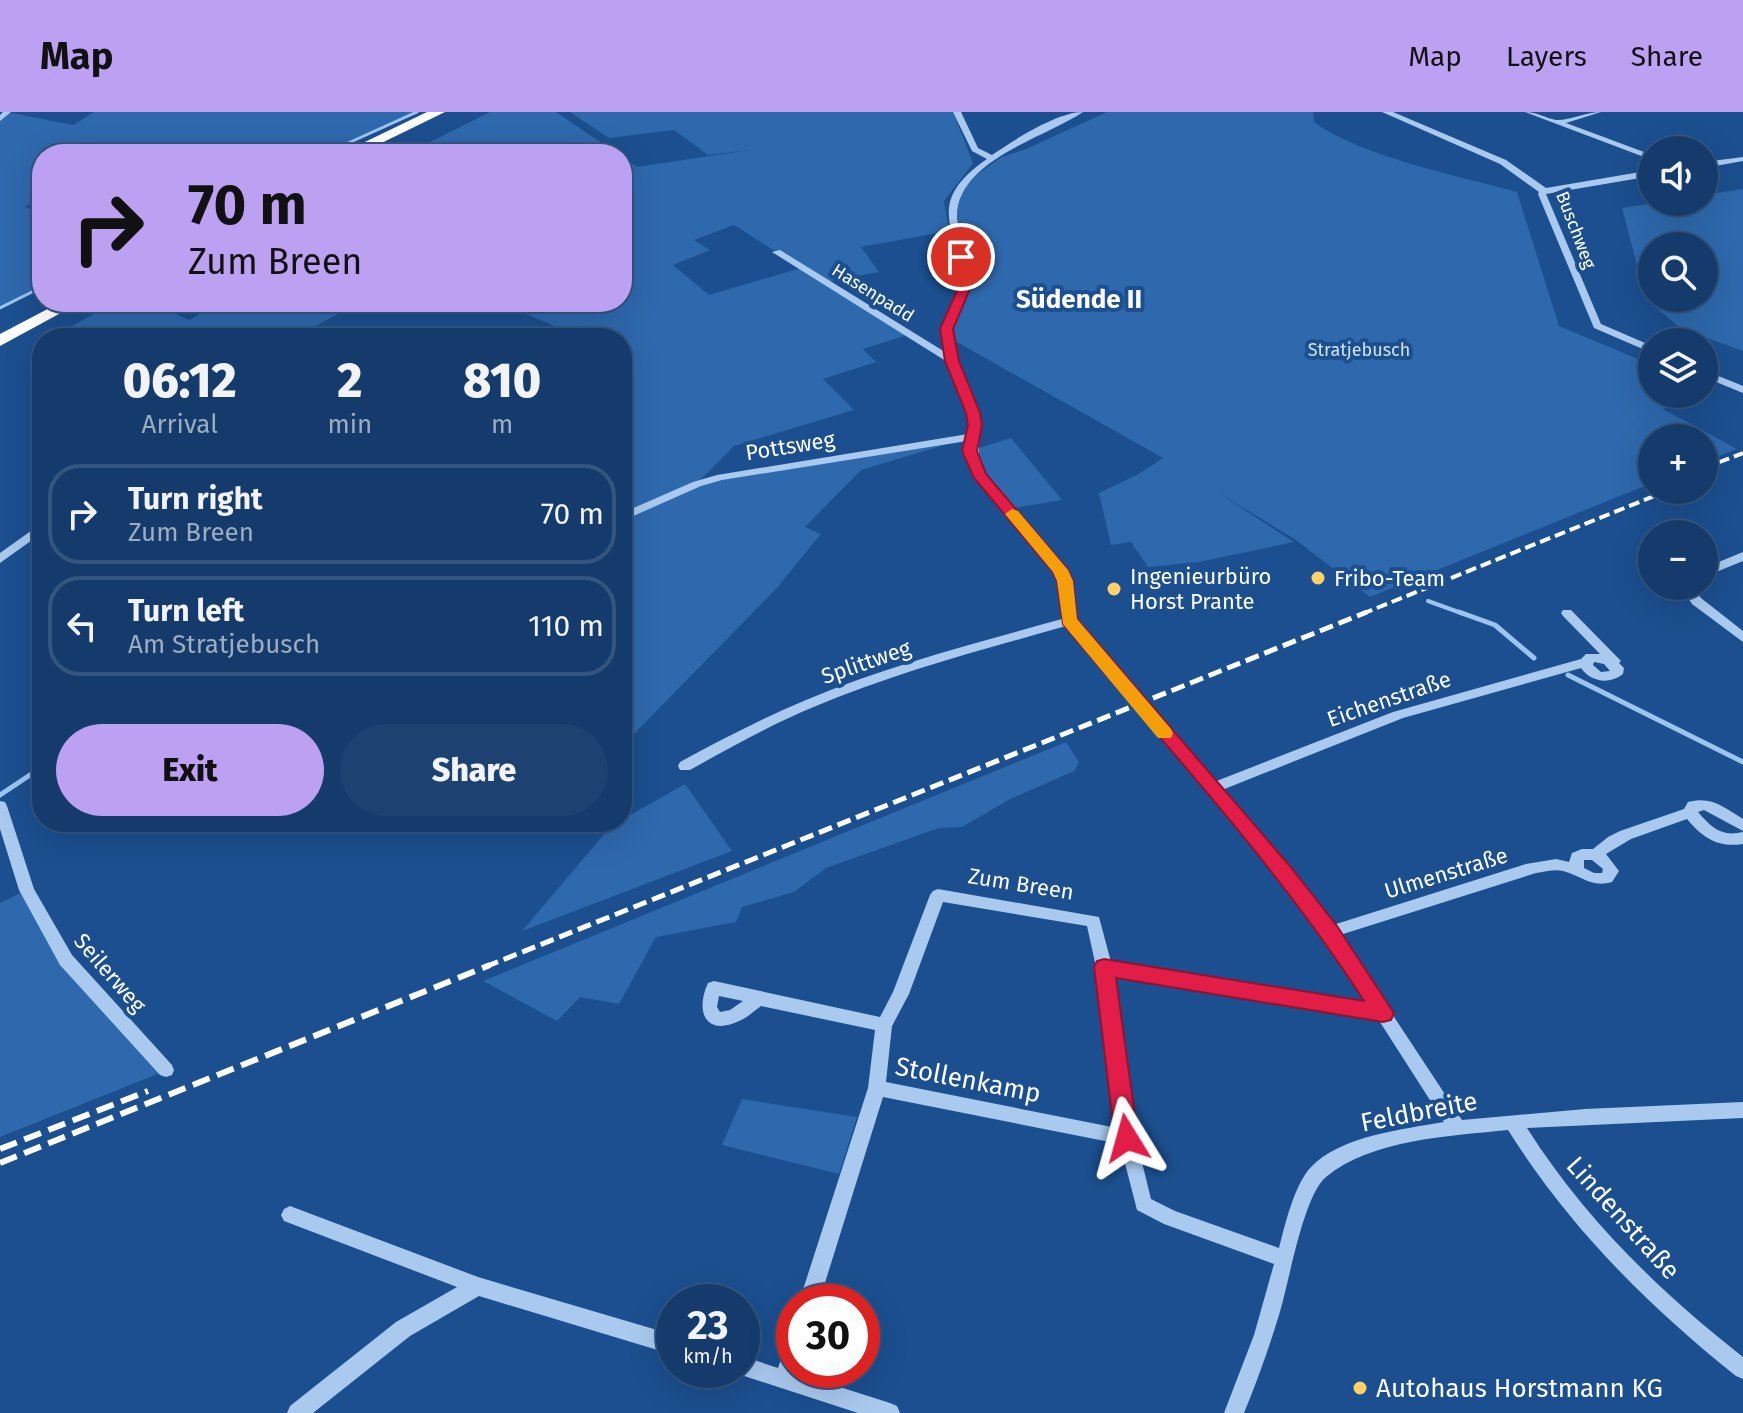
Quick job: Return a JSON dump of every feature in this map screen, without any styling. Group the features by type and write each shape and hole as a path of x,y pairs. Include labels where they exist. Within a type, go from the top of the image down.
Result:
{"highway":[{"path":"371,144 444,114"},
{"path":"386,144 444,114"},
{"path":"0,328 32,311"},
{"path":"0,341 54,312"}],"street":[{"path":"0,119 7,112"},
{"path":"957,112 975,149 993,159"},
{"path":"1079,112 993,159 967,179 954,198 952,213 966,284 947,329 952,361 973,413 975,425 970,451 979,475 1060,570 1065,581 1069,621 1282,871 1330,932 1457,1127"},
{"path":"1386,112 1503,162 1526,175 1544,191"},
{"path":"1529,112 1638,153"},
{"path":"1558,123 1597,112"},
{"path":"1718,163 1743,159"},
{"name":"Buschweg","path":"1638,175 1544,191 1542,194 1597,326 1638,344"},
{"name":"Hasenpadd","path":"777,252 952,361"},
{"path":"1718,379 1743,390"},
{"name":"Pottsweg","path":"632,513 711,480 971,437"},
{"path":"0,559 32,535"},
{"path":"1718,567 1743,556"},
{"path":"1695,600 1743,638"},
{"name":"Eichenstraße","path":"1211,789 1398,715 1586,662 1591,657 1600,657 1615,664 1567,613"},
{"name":"Splittweg","path":"685,766 778,717 829,695 947,656 1069,621"},
{"path":"1597,855 1601,847 1648,826 1690,813 1693,806 1706,804 1743,826"},
{"name":"Seilerweg","path":"0,806 27,890 66,960 166,1070"},
{"path":"1690,813 1716,838 1728,842 1743,838"},
{"name":"Ulmenstraße","path":"1330,932 1521,873 1556,865 1576,868 1591,879 1607,878 1610,867 1597,855 1581,854 1575,860 1576,868"},
{"name":"Zum Breen","path":"877,1088 884,1025 901,994 938,895 1094,921 1104,967 1127,1138 1143,1204 1170,1218 1285,1259"},
{"path":"1104,967 1383,1013"},
{"path":"759,998 804,1011 884,1025"},
{"name":"Stollenkamp","path":"815,1284 877,1088 1127,1138"},
{"name":"Feldbreite","path":"1234,1413 1307,1190 1327,1164 1354,1150 1396,1137 1457,1127 1743,1110"},
{"name":"Lindenstraße","path":"1513,1122 1554,1182 1620,1262 1743,1369"},
{"path":"290,1215 478,1286 656,1340"},
{"path":"297,1413 403,1329 478,1286"},
{"path":"810,1388 890,1413"}],"green space":[{"path":"7,112 73,125 94,112 417,112 345,144 32,144 32,202 25,207 32,209 32,292 0,308 0,119"},
{"path":"490,112 556,112 603,144 426,144"},
{"path":"570,112 953,112 973,163 944,201 949,231 861,247 879,272 826,282 910,334 863,349 876,362 823,379 854,410 734,446 696,484 971,437 861,470 805,527 821,534 775,590 632,736 632,328 559,328 521,312 632,312 632,164 637,167 749,150 708,155 674,130 609,138","holes":["734,225 801,268 709,295 673,265 710,250 694,240"]},
{"name":"Stratjebusch","path":"1107,112 1313,112 1314,122 1358,145 1412,164 1517,192 1559,326 1638,359 1638,408 1665,408 1691,424 1638,424 1638,489 1370,597 1296,540 1214,490 1294,542 1199,562 1148,567 1131,542 1111,545 1099,493 1137,475 1163,458 948,337 950,316 966,284 952,213 963,184 1002,157"},
{"path":"1743,189 1743,351 1718,342 1718,328 1680,328 1661,312 1718,312 1718,232 1638,232 1638,269 1622,208 1638,206 1638,216 1718,216 1718,193"},
{"path":"98,312 172,312 189,320 204,312 342,312 312,328 68,328"},
{"path":"1011,438 1062,500 1008,509 979,475 970,451"},
{"name":"Stratjebusch","path":"1718,439 1737,449 1718,456"},
{"path":"1066,742 1079,762 1074,771 1010,799 962,827 939,828 826,868 794,892 742,907 736,922 656,937 619,1004 580,997 557,1021 483,981"},
{"path":"685,784 732,851 522,931 606,832 632,832 632,814"},
{"path":"27,890 40,917 165,1071 0,1137 0,903"},
{"path":"742,1099 857,1117 839,1174 722,1145"}],"waterway":[{"path":"346,144 417,112"},
{"path":"0,308 32,292"},
{"path":"1428,601 1464,614"},
{"path":"1459,612 1495,625 1534,658"},
{"path":"1568,675 1743,762"},
{"path":"0,795 32,774"}],"railway":[{"path":"1718,463 1743,453"},
{"path":"1362,614 1638,503"},
{"path":"485,967 1367,612"},
{"path":"0,1163 490,965"},
{"path":"0,1149 148,1091"}],"slow traffic":[{"path":"1012,514 1060,570 1065,581 1069,621 1164,733"}],"place":[{"name":"Fribo-Team","path":"1318,578"},
{"name":"Ingenieurbüro Horst Prante","path":"1114,589"},
{"name":"Autohaus Horstmann KG","path":"1360,1388"}],"district":[{"name":"Südende II","path":"1079,299"}],"route":[{"path":"961,257 966,284 947,329 952,361 973,413 975,425 970,451 979,475 1060,570 1065,581 1069,621 1282,871 1330,932 1383,1013 1104,967 1127,1138"}]}
